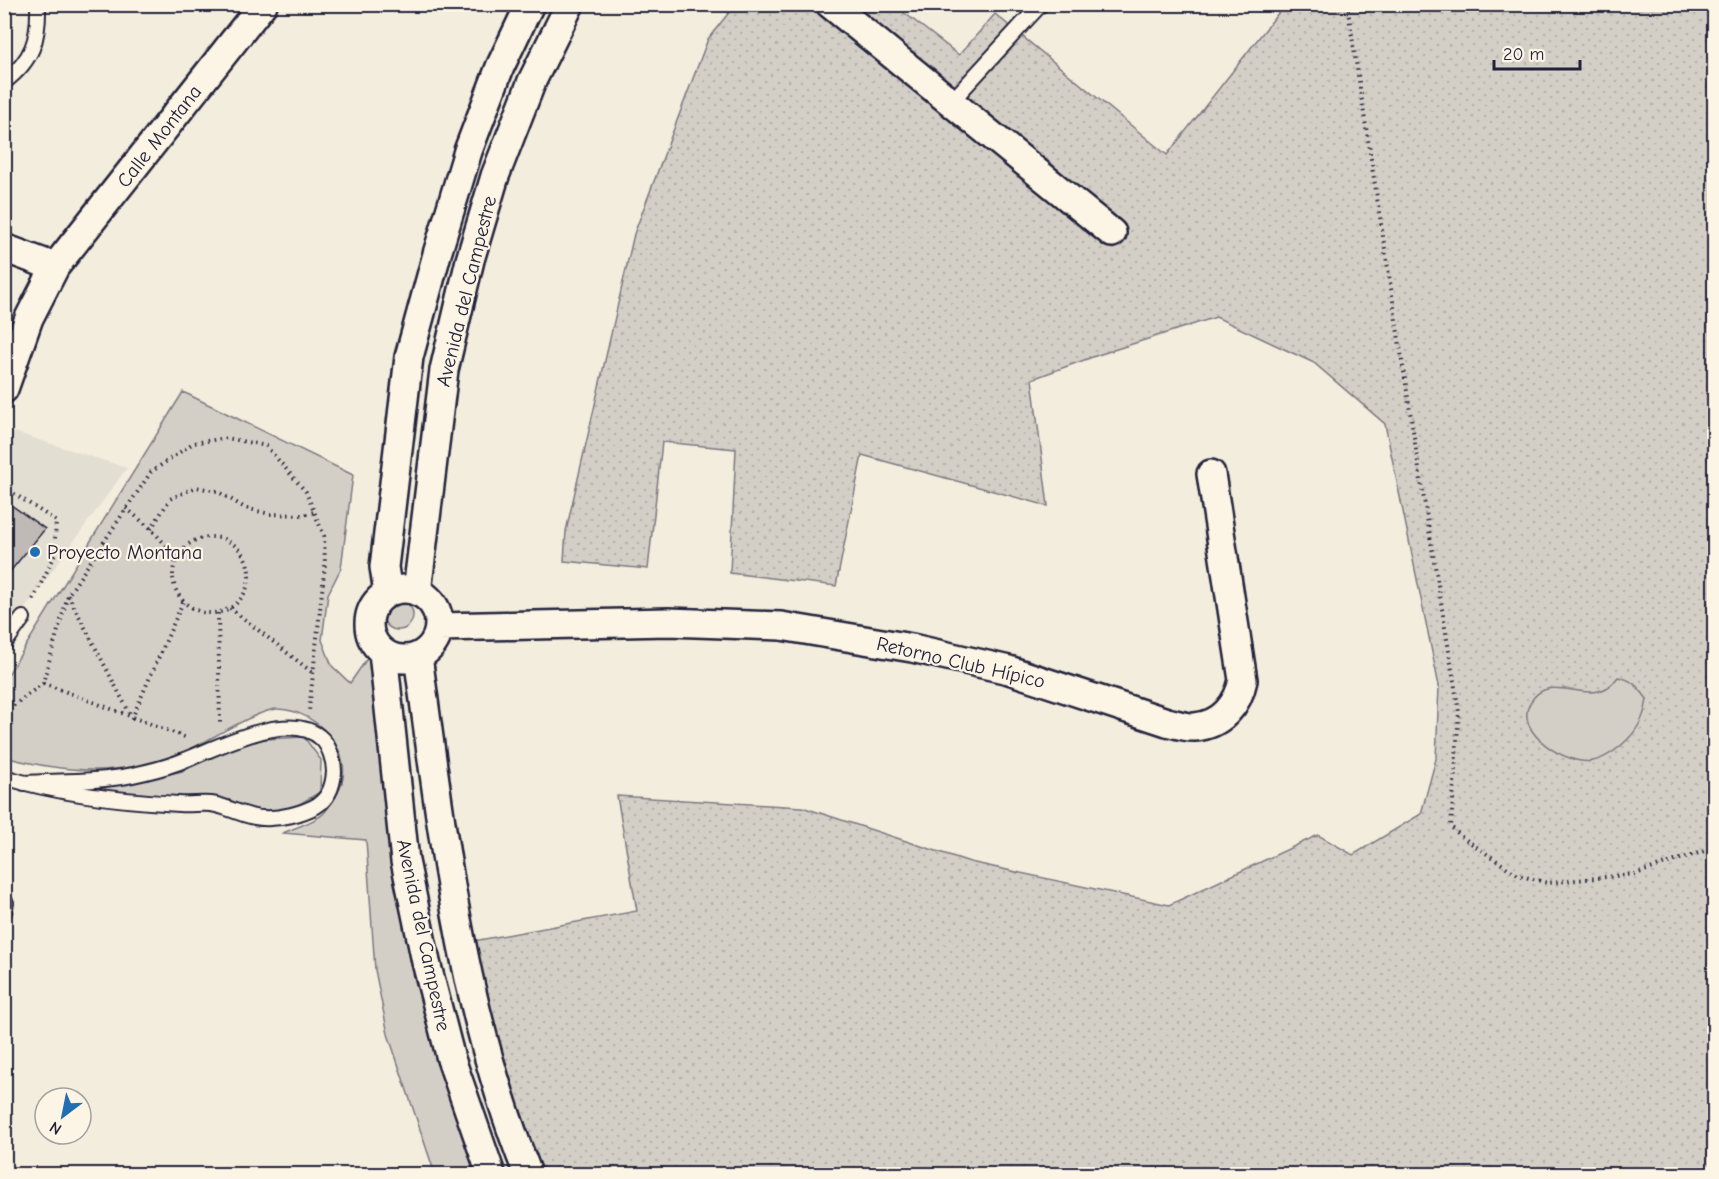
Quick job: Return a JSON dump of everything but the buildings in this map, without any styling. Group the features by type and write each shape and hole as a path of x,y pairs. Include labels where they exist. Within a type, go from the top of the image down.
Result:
{"street":[{"name":"Calle Montana","path":"4,389 29,318 55,267 262,4"},
{"name":"Avenida del Campestre","path":"388,593 384,567 409,357 436,254 468,151 500,67 530,4"},
{"name":"Avenida del Campestre","path":"417,592 444,370 470,260 495,176 532,81 570,4"},
{"path":"830,4 1112,233"},
{"path":"500,67 532,81"},
{"path":"4,248 55,267"},
{"name":"Retorno Club Hípico","path":"439,627 668,622 781,626 912,648 1009,670 1167,722 1193,728 1212,723 1230,711 1241,691 1243,680 1211,474"},
{"path":"400,589 417,592 433,604 438,615 439,627 432,646 418,656 402,659 383,652 373,640 369,619 373,608 388,593 400,589"},
{"name":"Avenida del Campestre","path":"383,652 407,872 426,962 451,1059 491,1174"},
{"name":"Avenida del Campestre","path":"418,656 446,860 463,957 486,1050 518,1151 528,1174"}],"lane":[{"path":"4,82 15,73 33,50 38,27 38,4"},
{"path":"950,103 1041,4"},
{"path":"4,644 23,618"},
{"path":"4,777 24,783 109,797 180,804 212,804 262,818 290,815 310,809 322,802 332,788 334,769 328,745 315,732 284,728 247,736 177,763 133,775 24,783"},
{"path":"4,901 6,903 4,912"}],"path":[{"path":"1347,4 1459,712 1450,826 1462,837 1518,874 1548,883 1635,874 1714,848"},
{"path":"4,713 43,683 68,595 151,472 193,443 227,438 266,446 306,492 324,536 325,564 314,674 309,716 304,729"},
{"path":"4,487 56,521 54,557 23,618"},
{"path":"151,528 170,499 196,487 217,490 245,508 270,514 303,515 314,512"},
{"path":"126,508 151,528 177,557"},
{"path":"207,537 219,538 231,543 241,551 248,563 250,576 247,589 240,600 230,608 218,613 205,613 183,602 176,592 173,568 177,557 185,547 195,540 207,537"},
{"path":"68,595 132,718"},
{"path":"132,718 183,602"},
{"path":"230,608 314,674"},
{"path":"218,613 220,733 225,744"},
{"path":"43,683 201,744 210,750"}],"shaded area":[{"path":"735,5 894,5 959,55 995,14 1167,155 1279,12 1271,5 1714,5 1714,1174 525,1174 452,945 637,911 617,796 802,807 970,862 1169,905 1318,835 1353,855 1421,814 1436,759 1439,686 1385,424 1314,363 1216,317 1032,379 1048,506 862,455 836,586 730,573 736,449 662,442 648,569 564,561 566,531 634,234 708,39"},
{"path":"183,392 353,475 341,568 328,594 322,640 332,666 350,683 375,647 387,773 484,1174 435,1174 388,1034 375,970 366,840 283,833 321,816 337,794 343,779 343,765 339,751 320,726 293,711 271,710 155,762 106,770 57,768 5,757 4,681"},
{"name":"Proyecto Montana","path":"5,429 127,468 5,636"},
{"path":"398,600 409,604 413,615 409,626 398,630 387,626 383,615 387,604"},
{"path":"1618,677 1631,682 1647,699 1638,726 1628,739 1608,755 1593,761 1570,758 1546,745 1529,725 1527,714 1530,703 1539,693 1560,688 1585,692 1597,691 1608,687"},
{"path":"304,737 321,760 320,792 286,812 136,807 34,788 110,786 183,771 247,740"}],"place":[{"name":"Proyecto Montana","path":"35,552"}]}
